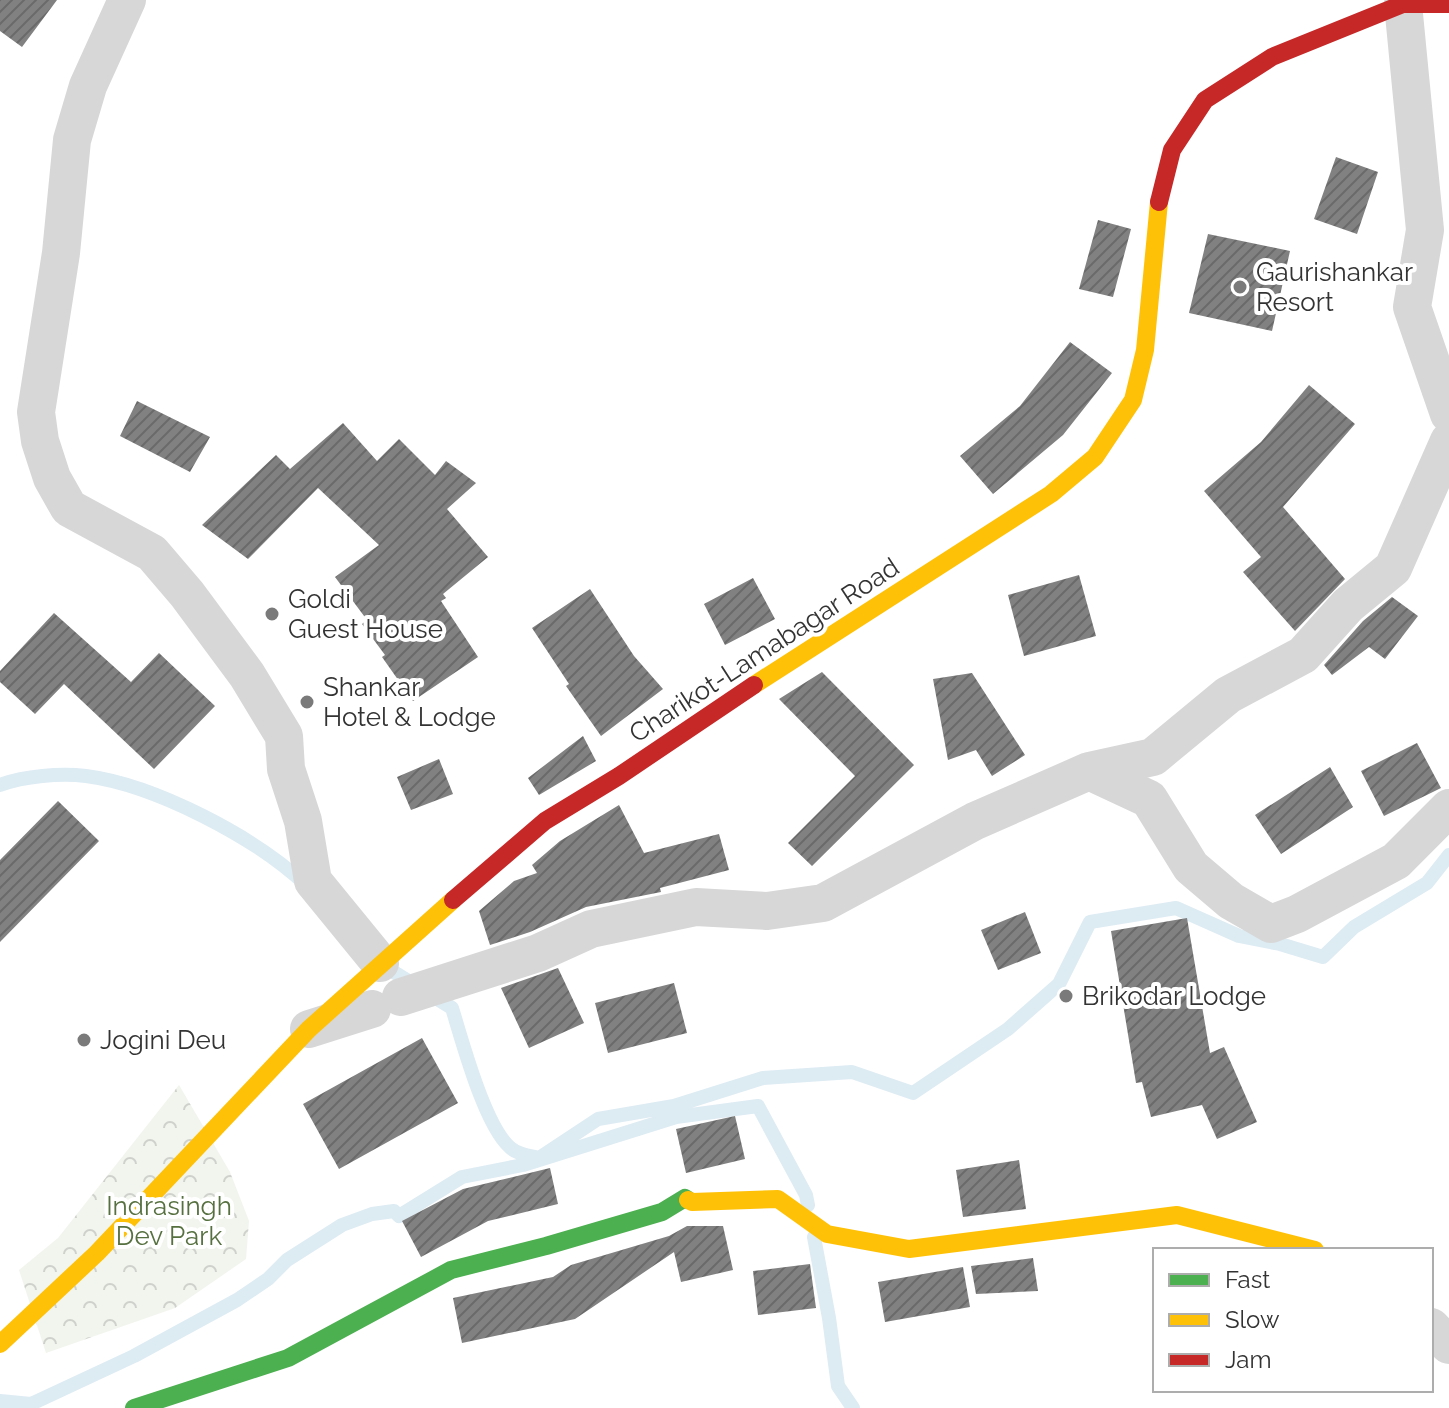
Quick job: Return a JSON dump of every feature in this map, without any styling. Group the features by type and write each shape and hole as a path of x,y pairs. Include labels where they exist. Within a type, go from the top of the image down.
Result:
{"main road":[{"name":"Charikot-Lamabagar Road","path":"0,1344 97,1253 309,1029 380,963 545,821 1051,494 1095,457 1133,400 1145,350 1159,197 1172,150 1205,100 1272,57 1403,4 1449,4"},
{"path":"134,1408 288,1358 451,1270 662,1212 685,1198 692,1202 778,1199 827,1234 909,1249 1177,1215 1307,1248"}],"street":[{"path":"127,0 88,86 72,140 61,253 36,412 40,441 52,478 69,508 152,553 187,594 247,675 284,736 286,769 303,821 313,881 380,963"},
{"path":"1403,4 1449,25"},
{"path":"1403,4 1425,230 1412,307 1449,414"},
{"path":"309,1029 538,953 591,929 696,907 767,911 823,903 975,821 1089,771 1153,757 1228,695 1303,655 1348,605 1393,568 1449,441"},
{"path":"1089,771 1149,799 1191,867 1231,901 1271,924 1297,914 1396,861 1449,808"},
{"path":"1433,1329 1449,1345"}],"green space":[{"name":"Indrasingh Dev Park","path":"179,1085 230,1172 249,1221 246,1259 175,1308 46,1353 19,1270 58,1238"}],"building":[{"path":"0,0 57,0 22,47 0,31"},
{"path":"1336,157 1378,172 1357,234 1314,219"},
{"path":"1098,220 1131,229 1113,297 1079,289"},
{"path":"1208,234 1290,251 1272,331 1189,313"},
{"path":"1070,342 1112,373 1063,435 993,494 960,456 1020,406"},
{"path":"1309,385 1355,424 1283,507 1345,579 1295,631 1243,572 1261,557 1204,491 1261,442"},
{"path":"137,401 210,437 190,472 120,436"},
{"path":"343,423 377,461 399,439 435,475 446,461 476,483 447,509 488,557 443,594 446,598 441,601 478,657 413,701 362,624 367,620 335,577 379,545 318,488 248,559 202,525 276,455 290,469"},
{"path":"1079,575 1096,636 1024,656 1008,595"},
{"path":"753,578 775,619 725,645 704,604"},
{"path":"590,589 634,656 663,689 601,736 566,686 569,684 532,628"},
{"path":"1392,597 1418,616 1385,659 1369,647 1332,675 1324,665 1363,621"},
{"path":"54,613 131,682 159,653 215,706 154,769 64,684 35,714 0,682 0,671"},
{"path":"822,672 914,765 812,866 788,843 855,776 779,699"},
{"path":"972,673 1025,755 992,776 976,750 948,760 933,679"},
{"path":"583,736 596,761 539,795 528,778"},
{"path":"1417,743 1441,788 1384,816 1361,771"},
{"path":"439,759 453,794 411,810 397,777"},
{"path":"1330,767 1353,807 1281,854 1255,815"},
{"path":"58,801 99,841 0,942 0,860"},
{"path":"619,805 644,853 719,834 729,870 660,888 661,892 586,907 530,932 490,945 479,911 514,881 537,873 532,865 560,841"},
{"path":"1025,912 1041,953 998,970 981,930"},
{"path":"1187,918 1210,1053 1224,1047 1257,1122 1217,1139 1202,1105 1151,1117 1142,1082 1136,1083 1111,931"},
{"path":"558,968 584,1023 529,1048 501,988"},
{"path":"674,983 687,1033 608,1053 595,1003"},
{"path":"422,1038 458,1103 339,1169 303,1104"},
{"path":"735,1116 745,1159 686,1173 676,1129"},
{"path":"1019,1160 1026,1209 963,1217 956,1170"},
{"path":"550,1168 558,1204 488,1221 421,1257 402,1221 463,1189"},
{"path":"687,1226 723,1226 733,1270 681,1282 674,1252 575,1319 462,1343 453,1298 553,1277 571,1265 669,1236"},
{"path":"1033,1258 1038,1291 976,1294 971,1266"},
{"path":"810,1264 816,1308 758,1315 753,1271"},
{"path":"963,1267 970,1307 885,1322 878,1282"}],"waterway":[{"path":"0,785 31,777 76,775 142,790 232,832 260,849 306,885"},
{"path":"384,966 452,1008 477,1086 495,1127 515,1151 539,1158 598,1119 674,1106 763,1078 852,1072 913,1093 1008,1029 1059,984 1090,922 1176,908 1239,936 1323,957 1354,927 1427,883 1449,855"},
{"path":"0,1401 31,1404 134,1356 237,1300 268,1279 287,1260 342,1225 372,1214 394,1211 399,1216 462,1177 523,1165 676,1117 758,1106 806,1195 808,1205"},
{"path":"814,1237 838,1386 853,1408"}],"traffic: fast":[{"path":"134,1408 288,1358 451,1270 662,1212 685,1198 688,1200"}],"traffic: slow":[{"path":"754,685 1051,494 1095,457 1133,400 1145,350 1159,202"},
{"path":"0,1344 97,1253 309,1029 453,900"},
{"path":"688,1200 778,1199 827,1234 909,1249 1177,1215 1307,1248"}],"traffic: jam":[{"path":"1159,202 1172,150 1205,100 1272,57 1403,4 1449,4"},
{"path":"453,900 545,821 619,776 754,685"}],"place":[{"name":"Gaurishankar Resort","path":"1240,287"},
{"name":"Goldi Guest House","path":"272,614"},
{"name":"Shankar Hotel & Lodge","path":"307,702"},
{"name":"Brikodar Lodge","path":"1066,996"},
{"name":"Jogini Deu","path":"84,1040"}]}
